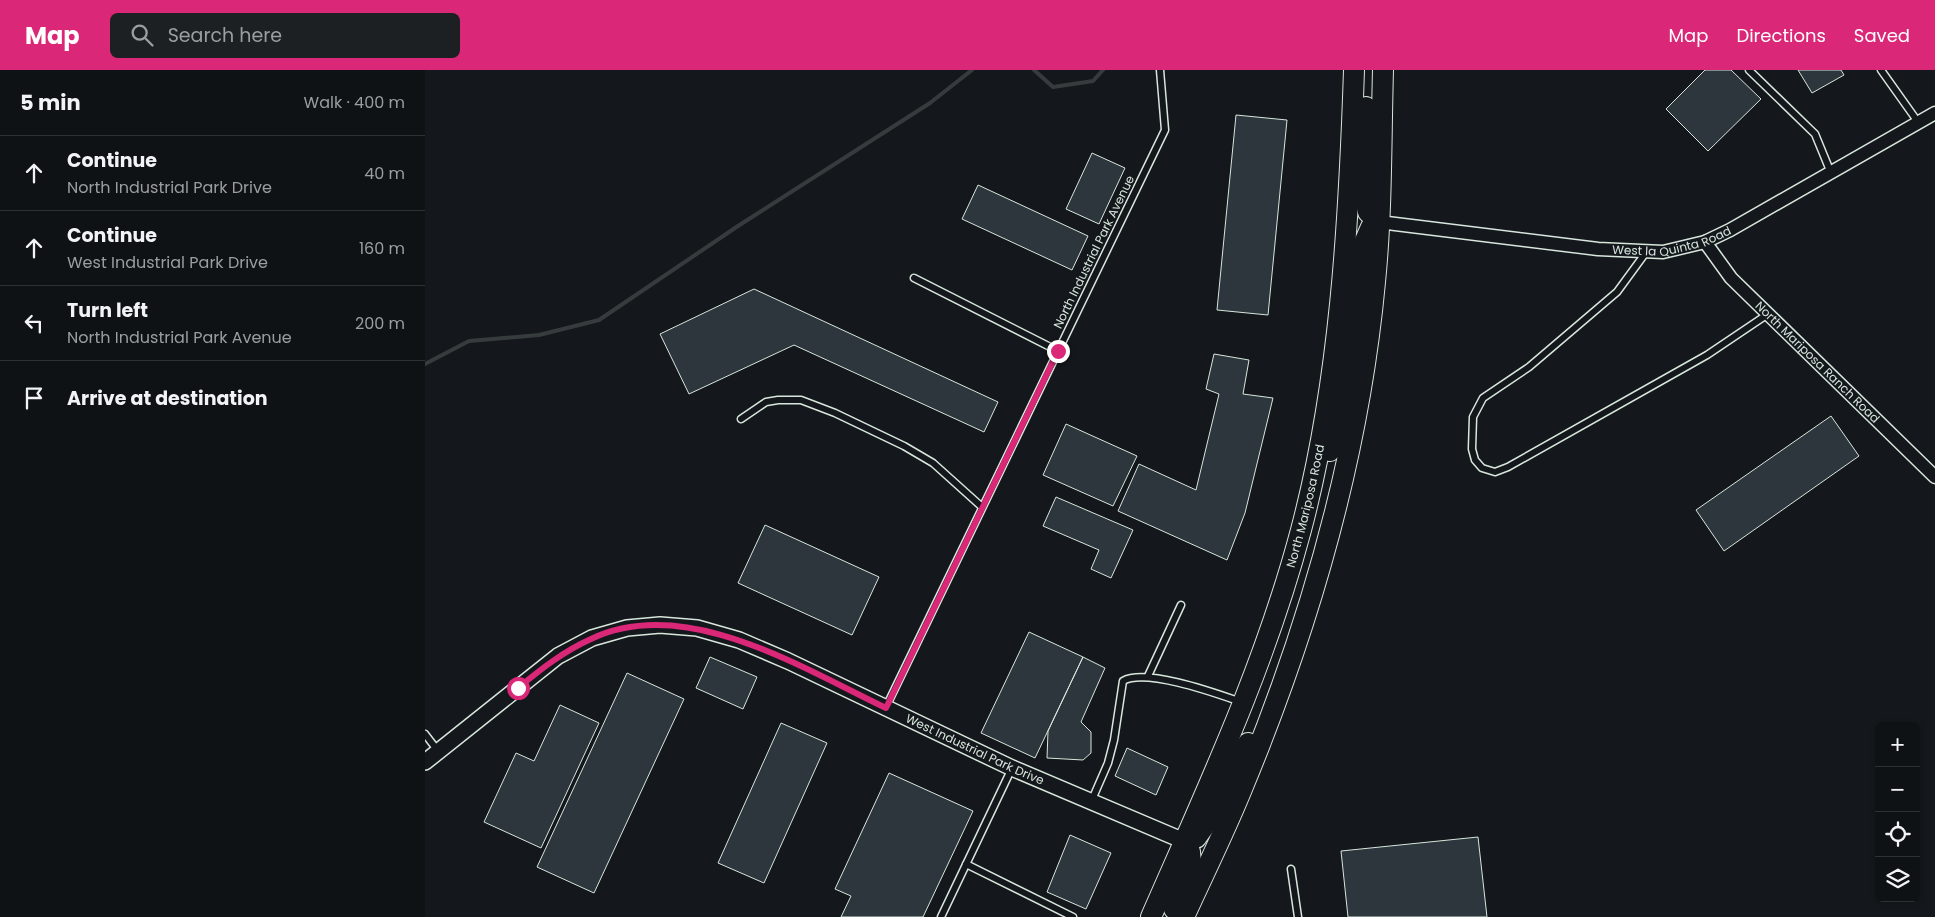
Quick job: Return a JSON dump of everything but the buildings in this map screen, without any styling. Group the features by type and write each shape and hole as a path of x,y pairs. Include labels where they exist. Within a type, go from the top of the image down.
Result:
{"highway":[{"name":"North Mariposa Road","path":"1151,917 1245,704 1274,621 1301,529 1330,382 1342,272 1355,70"},
{"path":"1367,70 1364,194 1368,212 1379,222"},
{"path":"1184,917 1243,786 1302,628 1335,513 1351,438 1370,320 1379,222 1383,70"},
{"path":"1274,621 1301,547 1331,448 1342,398 1364,243 1371,227 1379,222"},
{"path":"1171,917 1189,865 1191,850 1185,841 1195,839 1211,817 1302,628"}],"street":[{"name":"West la Quinta Road","path":"1379,222 1598,250 1663,252 1705,242 1730,230 1935,113"},
{"name":"North Mariposa Ranch Road","path":"1705,242 1731,278 1935,477"},
{"name":"West Industrial Park Drive","path":"425,762 557,656 593,638 635,627 660,625 697,628 739,640 1011,768 1185,841"}],"lane":[{"name":"North Industrial Park Avenue","path":"886,708 1165,130 1161,70"},
{"path":"1749,70 1815,134 1831,173"},
{"path":"1881,70 1918,122"},
{"path":"1647,251 1617,292 1529,367 1483,398 1473,417 1472,449 1475,460 1482,468 1495,472 1508,467 1645,388 1707,355 1768,314"},
{"path":"914,278 1058,351"},
{"path":"741,419 765,402 801,400 835,413 904,446 933,464 982,506"},
{"path":"1148,676 1181,605"},
{"path":"1091,802 1108,763 1114,740 1123,681 1131,676 1148,676 1220,695 1245,704"},
{"path":"425,734 439,751"},
{"path":"941,917 1011,768"},
{"path":"966,864 1073,917"},
{"path":"1291,869 1298,917"}],"waterway":[{"path":"425,364 469,341 539,335 599,320 738,226 930,103 972,70"},
{"path":"1034,70 1053,87 1093,81 1103,70"}],"route":[{"path":"518,688 557,656 593,638 627,628 660,625 697,628 739,640 788,661 886,708 1058,351"}]}
